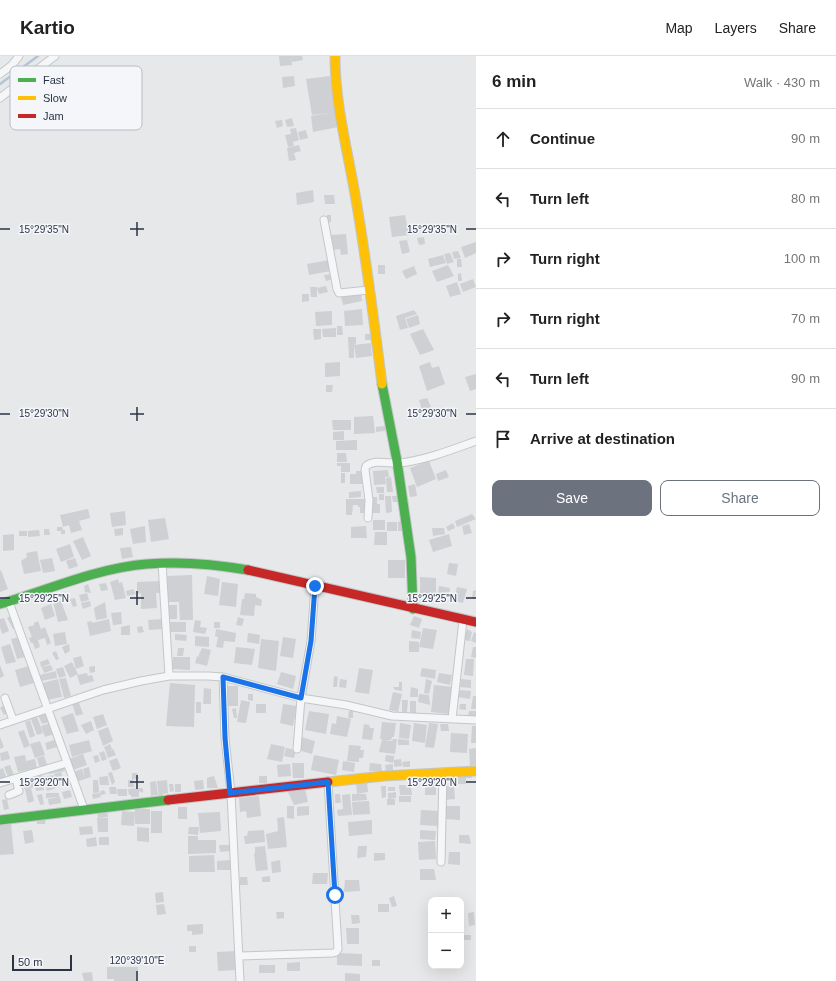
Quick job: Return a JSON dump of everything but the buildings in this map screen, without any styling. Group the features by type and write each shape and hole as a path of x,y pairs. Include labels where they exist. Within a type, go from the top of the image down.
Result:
{"main road":[{"path":"335,56 335,73 342,128 355,194 382,385 397,463 411,557 413,609"},
{"path":"5,603 103,571 162,563 195,563 224,566 267,574 413,609 476,622"},
{"path":"0,820 84,809 384,776 476,771"}],"street":[{"path":"11,66 19,56"},
{"path":"42,66 55,56"},
{"path":"0,74 10,66"},
{"path":"0,98 10,90"},
{"path":"324,220 339,293 369,290"},
{"path":"368,518 369,500 366,466 368,464 397,463 423,459 476,441"},
{"path":"162,563 168,676"},
{"path":"297,749 301,698 311,641 315,586"},
{"path":"5,603 48,708 84,809"},
{"path":"452,719 463,620"},
{"path":"0,725 103,690 141,680 168,676 223,677 301,698 346,705 392,716 476,720"},
{"path":"223,677 225,738 230,793 240,981"},
{"path":"5,698 13,720"},
{"path":"0,784 67,763"},
{"path":"441,862 443,772"},
{"path":"9,795 19,791 16,779"},
{"path":"239,956 333,953 338,949 328,782"}],"waterway":[{"path":"24,66 38,56"},
{"path":"0,84 10,77"}],"traffic: fast":[{"path":"382,384 397,461 411,557 413,609"},
{"path":"0,604 73,580 128,566 160,563 185,563 223,566 248,570"},
{"path":"0,820 168,800"}],"traffic: slow":[{"path":"335,56 339,108 363,241 382,384"},
{"path":"328,782 384,776 476,771"}],"traffic: jam":[{"path":"248,570 476,622"},
{"path":"168,800 328,782"}],"route":[{"path":"315,586 311,641 301,698 223,677 225,738 230,793 328,782 335,895"}]}
